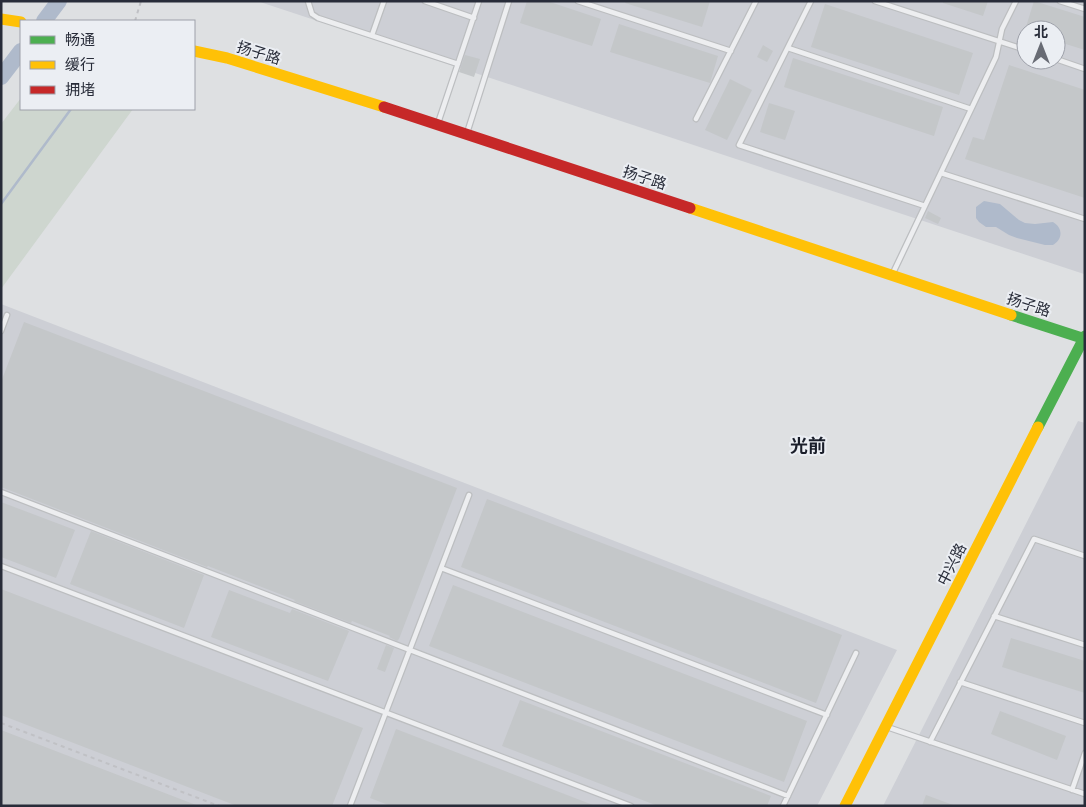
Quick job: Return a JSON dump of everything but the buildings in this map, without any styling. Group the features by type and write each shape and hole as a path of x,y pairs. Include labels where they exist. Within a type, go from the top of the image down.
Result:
{"street":[{"path":"1,19 20,22"},
{"name":"扬子路","path":"195,51 227,58 328,88 1084,338"},
{"name":"中兴路","path":"845,806 1084,338"}],"lane":[{"path":"308,1 312,14 318,18 458,64"},
{"path":"372,35 384,1"},
{"path":"425,1 474,18"},
{"path":"437,124 479,1"},
{"path":"467,134 508,1"},
{"path":"578,1 731,51"},
{"path":"696,119 756,1"},
{"path":"811,1 739,145 925,206"},
{"path":"876,1 1016,47"},
{"path":"892,275 996,57 1002,29 1016,1"},
{"path":"1060,1 1085,9"},
{"path":"788,48 972,109"},
{"path":"1066,62 1085,68"},
{"path":"941,173 1085,220"},
{"path":"1,331 7,315"},
{"path":"1,492 788,796"},
{"path":"358,806 351,805 469,495"},
{"path":"930,742 1034,540 1085,556"},
{"path":"1,566 631,806"},
{"path":"441,568 827,714"},
{"path":"994,616 1085,645"},
{"path":"783,806 856,653"},
{"path":"960,682 1085,723"},
{"path":"885,727 1085,794"},
{"path":"1072,790 1085,753"}],"path":[{"path":"135,20 141,1"},
{"path":"1,723 219,806"}],"shaded area":[{"path":"257,1 1085,1 1084,274"},
{"path":"20,99 20,110 132,110 1,289 1,124"},
{"path":"1,304 897,650 817,806 1,806"},
{"path":"1078,421 1085,423 1085,806 883,806"}],"water":[{"path":"984,201 1000,204 1025,223 1053,222 1060,230 1059,240 1053,245 1045,245 1017,238 996,227 986,227 976,218 976,207"}],"waterway":[{"path":"45,20 59,1"},
{"path":"1,77 20,52"},
{"path":"1,204 70,110"}],"traffic: fast":[{"path":"1011,315 1085,339"},
{"path":"1038,427 1085,336"}],"traffic: slow":[{"path":"1,19 20,22"},
{"path":"195,51 227,58 384,107"},
{"path":"690,208 1011,315"},
{"path":"845,806 1038,427"}],"traffic: jam":[{"path":"384,107 690,208"}],"district":[{"name":"光前","path":"808,445"}]}
